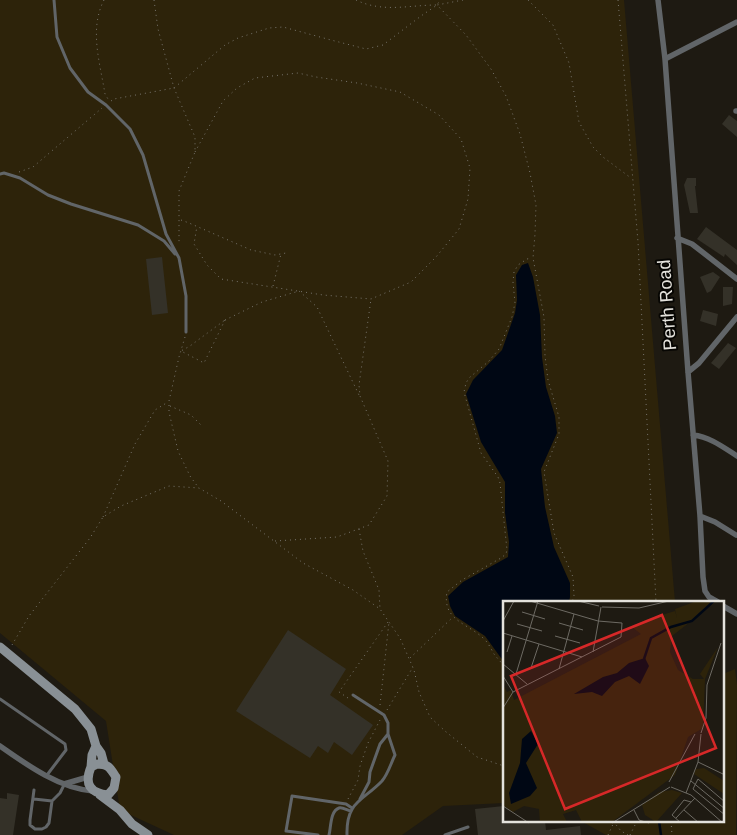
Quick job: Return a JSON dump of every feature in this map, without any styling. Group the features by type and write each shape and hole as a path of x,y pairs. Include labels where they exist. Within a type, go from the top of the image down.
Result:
{"street":[{"name":"Perth Road","path":"658,0 665,59 703,577 705,591 709,597 716,601"},
{"path":"665,59 736,24"},
{"path":"677,238 692,244 737,279"},
{"path":"688,372 699,363 737,317"},
{"path":"693,435 710,439 737,456"},
{"path":"700,516 736,535"},
{"path":"724,607 737,614"},
{"path":"0,647 75,709 91,730 104,764 116,777 114,788 120,810"},
{"path":"0,746 46,776 80,790 108,795 114,788"},
{"path":"96,746 88,773 88,784 96,793 120,810 132,824 148,835"},
{"path":"91,767 97,764 104,764"},
{"path":"64,784 88,777"}],"lane":[{"path":"54,0 58,37 70,68 88,92 130,129 143,155 166,234 179,258 186,296 186,332"},
{"path":"0,174 20,178 48,195 71,204 138,225 164,241 179,258"},
{"path":"353,695 384,715 388,723 388,734 395,755 384,779 360,799"},
{"path":"0,699 65,744 66,750 46,776"},
{"path":"347,835 348,818 369,782 370,772 380,744 388,734"},
{"path":"34,790 30,825 35,829 42,829 49,823 52,801 60,793 64,784"},
{"path":"318,835 286,831 292,796 346,804 352,809"},
{"path":"34,799 52,801"},
{"path":"329,835 332,816 337,809 340,807 352,809"},
{"path":"445,835 468,827"}],"path":[{"path":"104,0 99,10 96,33 105,94 110,102 114,99 174,88 224,45 268,28 283,26 366,49 383,45 437,5 440,0"},
{"path":"154,0 158,29 174,88 195,137 195,152"},
{"path":"356,0 368,5 384,8 437,5 463,0"},
{"path":"528,0 553,25 569,63 579,122 593,147 632,179"},
{"path":"618,0 638,242 656,601"},
{"path":"437,5 466,35 491,69 506,96 520,134 530,173 536,205 532,258 544,317 548,380 559,416 559,434 544,472 554,533 573,578 574,596 572,601"},
{"path":"179,258 179,191 195,152 224,101 237,88 255,78 298,73 400,92 439,115 461,139 470,168 468,199 459,229 436,257 410,282 371,299 299,291 221,279 207,265 194,244 197,226"},
{"path":"10,175 33,167 106,106"},
{"path":"179,220 251,250 275,255 286,253"},
{"path":"273,286 281,254"},
{"path":"503,665 484,638 454,619 446,599 447,592 462,580 506,554 500,483 481,452 464,392 469,378 489,361 499,349 512,317 515,303 514,272 518,265 532,258"},
{"path":"181,351 225,320 262,302 299,291"},
{"path":"274,541 337,537 369,525 386,496 388,461 360,396 317,307 299,291"},
{"path":"360,396 359,385 371,299"},
{"path":"181,351 204,363 225,320"},
{"path":"186,332 169,412 178,451 190,476 199,488 221,501 303,563 353,590 380,609 400,638 413,667 419,692 430,717 477,757 503,766"},
{"path":"9,650 29,616 90,538 103,517 135,444 155,410 170,401"},
{"path":"169,406 191,415 201,425"},
{"path":"103,517 121,506 169,486 199,488"},
{"path":"359,528 363,551 379,590 380,609"},
{"path":"409,659 453,617"},
{"path":"353,695 350,698 339,692 389,622"},
{"path":"380,712 389,622"},
{"path":"346,804 349,794 358,780 360,766 368,742 413,667"},
{"path":"608,835 613,822 629,835 636,822"},
{"path":"671,822 672,835"}],"shaded area":[{"path":"0,0 624,0 675,601 503,601 503,803 443,806 402,835 174,835 120,810 106,721 0,633"},
{"path":"528,263 533,277 540,315 546,387 555,416 557,433 541,469 545,507 554,547 570,583 570,597 569,601 503,601 503,660 485,636 455,616 448,596 463,582 508,557 509,542 505,513 505,482 481,442 466,394 473,380 502,350 515,313 517,300 516,275 522,265"},
{"path":"735,669 737,685 736,835 606,835 583,822 724,822 724,674"}],"building":[{"path":"729,115 737,121 737,137 722,124"},
{"path":"687,178 696,178 698,213 690,213 684,185"},
{"path":"706,227 737,250 737,265 725,254 724,257 697,239"},
{"path":"162,257 168,313 152,315 146,259"},
{"path":"713,272 720,277 711,291 707,293 700,277"},
{"path":"723,287 733,287 732,304 723,306"},
{"path":"703,310 718,314 716,326 700,321"},
{"path":"728,343 736,348 719,369 711,363"},
{"path":"288,630 346,669 330,695 373,725 352,755 334,742 328,753 318,746 310,758 236,711"},
{"path":"7,793 19,795 13,835 0,835 0,798 7,799"},
{"path":"503,806 503,822 545,822 546,830 580,826 581,835 478,835 475,809"}],"waterway":[{"path":"659,822 661,835"}]}
